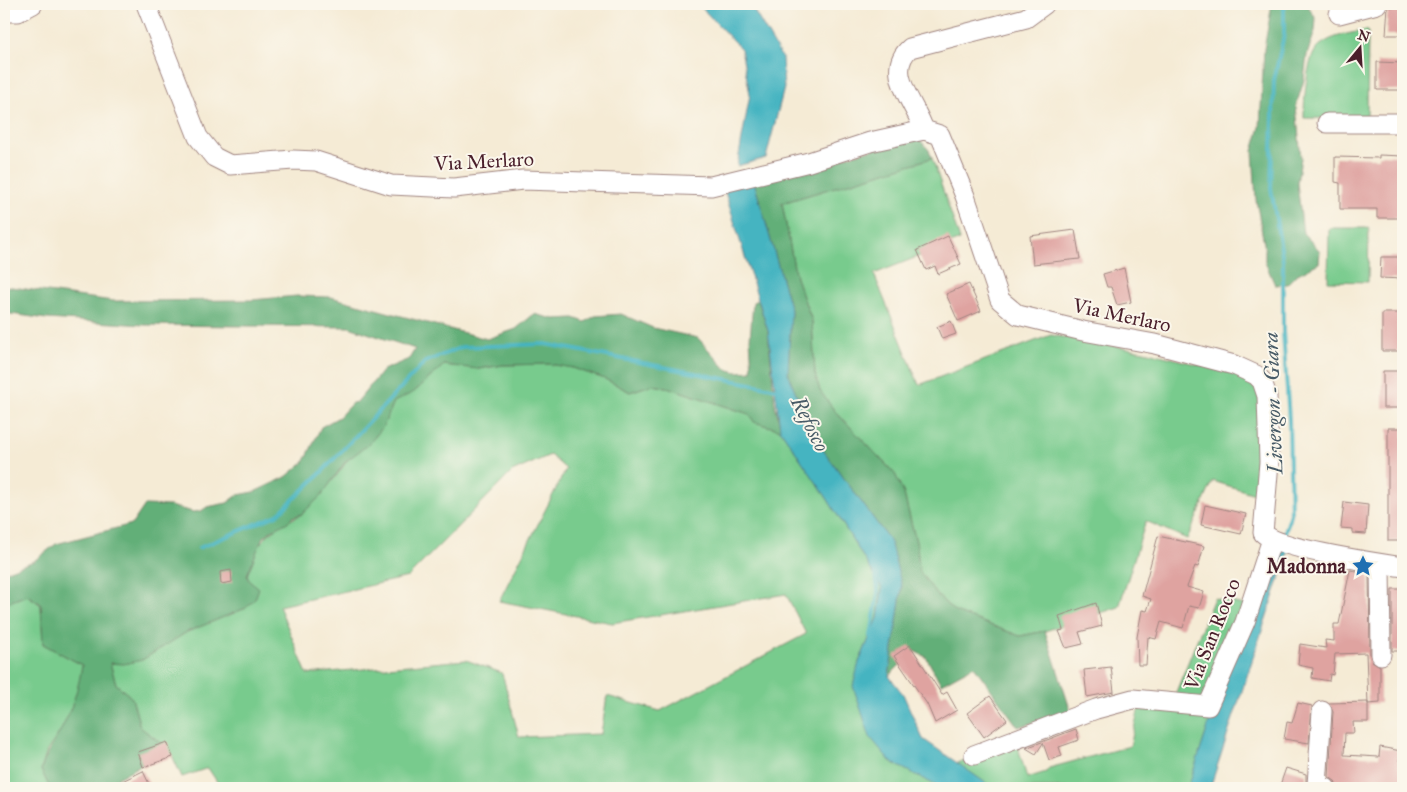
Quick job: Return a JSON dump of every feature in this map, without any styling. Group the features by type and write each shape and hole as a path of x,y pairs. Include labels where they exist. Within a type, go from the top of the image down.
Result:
{"street":[{"path":"4,12 18,12 34,4"},
{"name":"Via Merlaro","path":"146,4 198,137 214,157 230,165 293,160 316,161 391,184 454,188 523,180 711,186 757,176 870,142 924,130 940,136 965,196 1000,300 1018,315 1082,331 1155,344 1234,365 1256,375 1262,382 1266,396 1269,462 1262,528 1263,533 1272,539"},
{"path":"924,130 920,116 906,92 898,71 903,54 910,48 1026,18 1045,4"},
{"path":"1339,14 1377,4"},
{"path":"1326,123 1403,123"},
{"path":"1272,539 1299,547 1403,567"},
{"name":"Via San Rocco","path":"974,755 1096,709 1133,699 1208,706 1245,622 1272,539"},
{"path":"1380,564 1381,655"},
{"path":"1322,710 1317,785 1326,788"}],"green space":[{"path":"1272,4 1307,4 1316,19 1315,31 1307,55 1304,80 1296,106 1301,158 1297,183 1303,233 1320,251 1319,263 1296,275 1287,284 1275,285 1265,262 1265,249 1256,200 1253,151 1260,127 1264,49"},
{"path":"1368,30 1367,119 1304,118 1309,69 1311,60 1319,46 1330,39 1342,35"},
{"path":"917,137 929,150 932,158 782,203 796,278 812,321 815,374 820,391 834,410 895,474 904,494 917,546 919,571 938,596 955,612 1020,636 1045,631 1071,712 1018,727 974,666 941,684 926,657 914,651 889,676 902,587 890,541 815,439 788,374 791,310 754,182"},
{"path":"932,158 960,240 874,274 919,385 1051,335 1144,351 1243,376 1259,388 1261,496 1213,481 1187,539 1146,521 1119,607 1045,631 1020,636 955,612 938,596 919,571 917,546 904,494 895,474 834,410 820,391 815,374 812,321 796,278 782,203"},
{"path":"1329,228 1369,228 1368,282 1328,281"},
{"path":"4,286 113,301 251,300 297,296 331,297 487,339 516,329 534,314 554,319 574,318 585,322 595,316 621,314 653,328 698,338 726,369 737,372 752,371 750,339 753,302 758,300 768,331 775,404 781,430 754,422 749,414 667,387 651,385 630,392 605,379 573,368 549,364 503,365 478,369 444,365 414,392 394,402 383,427 369,444 346,461 321,496 302,514 293,517 272,530 262,539 247,575 248,579 259,588 255,599 246,608 187,632 142,660 124,664 110,663 116,684 132,698 140,727 169,749 100,788 50,788 41,770 46,756 70,710 82,665 43,644 41,604 27,595 4,604 4,572 34,561 56,544 132,524 145,505 170,506 193,512 201,511 207,507 227,503 238,495 254,492 286,477 305,461 321,427 339,417 352,403 357,402 383,370 409,359 415,349 349,327 144,325 47,319 4,313"},
{"path":"549,364 573,368 605,379 630,392 651,385 667,387 749,414 758,423 780,429 827,498 882,588 878,618 859,662 891,762 941,788 221,788 208,768 182,777 169,749 140,727 132,698 116,684 110,663 128,663 142,660 187,632 246,608 255,599 247,575 261,543 272,531 303,514 333,481 348,459 373,439 384,424 394,401 414,392 444,365 479,369 503,365","holes":["550,455 566,469 499,601 612,623 786,594 806,634 660,711 607,696 601,734 519,737 502,673 466,660 307,674 279,606 408,577 512,472"]},
{"path":"27,595 41,605 43,644 82,665 79,688 64,726 47,751 41,770 50,788 4,788 4,604"},
{"path":"1214,598 1248,606 1188,788 993,788 956,763 1018,747 1027,778 1046,772 1049,768 1130,746 1139,707 1170,707"}],"water":[{"path":"698,4 750,4 782,58 784,88 766,158 737,166 750,94 741,49"},
{"path":"754,182 791,310 788,374 815,439 890,541 902,587 889,676 903,694 923,739 993,788 941,788 891,762 870,737 853,686 859,662 878,618 882,588 827,498 780,429 768,331 724,189"},
{"path":"1267,545 1289,549 1210,788 1188,788"}],"building":[{"path":"1388,7 1403,7 1403,35 1386,35"},
{"path":"1377,62 1403,63 1403,90 1377,90"},
{"path":"1379,155 1403,156 1403,218 1377,218 1377,209 1340,209 1340,183 1335,182 1335,157 1379,158"},
{"path":"1075,230 1080,259 1033,264 1030,236"},
{"path":"948,236 961,264 938,274 935,266 926,270 917,250"},
{"path":"1381,257 1403,257 1403,279 1380,278"},
{"path":"1124,268 1131,302 1117,305 1111,287 1107,287 1103,274"},
{"path":"969,284 981,311 958,321 946,294"},
{"path":"1382,313 1403,313 1403,351 1382,351"},
{"path":"951,321 956,334 942,339 937,327"},
{"path":"1383,371 1403,371 1403,408 1383,408"},
{"path":"1388,428 1403,428 1403,541 1388,541"},
{"path":"1344,502 1368,505 1366,534 1353,533 1353,529 1341,528"},
{"path":"1205,505 1246,514 1241,534 1201,525"},
{"path":"1158,536 1204,546 1198,567 1195,566 1187,587 1204,592 1199,608 1189,606 1183,628 1161,622 1156,639 1148,637 1146,665 1138,665 1137,637 1142,610 1147,611 1151,599 1142,596"},
{"path":"231,570 232,582 221,584 220,572"},
{"path":"1350,570 1369,573 1370,655 1372,661 1380,666 1380,703 1368,704 1366,653 1335,654 1333,675 1330,674 1329,681 1312,678 1313,668 1298,665 1300,644 1326,648 1325,640 1334,641 1334,624 1339,624"},
{"path":"1392,589 1403,589 1403,651 1392,651"},
{"path":"1096,603 1102,626 1079,632 1083,644 1066,648 1059,631 1063,630 1059,616"},
{"path":"910,645 942,695 947,692 957,710 935,723 927,704 894,656"},
{"path":"1111,667 1114,692 1087,697 1084,670"},
{"path":"990,696 1007,720 984,737 967,713"},
{"path":"1368,702 1368,722 1353,722 1354,733 1345,733 1344,755 1379,757 1380,747 1401,751 1399,761 1403,761 1403,788 1337,788 1335,781 1329,777 1333,712 1329,703"},
{"path":"1298,703 1312,706 1309,743 1284,739 1287,722 1292,723"},
{"path":"1076,729 1079,740 1059,747 1062,756 1049,760 1043,743 1036,754 1026,748"},
{"path":"167,742 173,757 143,767 138,752"},
{"path":"1286,768 1306,774 1306,788 1279,788"},
{"path":"143,771 151,788 108,788"}],"waterway":[{"name":"Livergon - Giara","path":"1283,538 1291,514 1289,420 1283,332 1283,261 1271,188 1274,80 1284,35 1284,4"},
{"path":"199,548 277,515 321,473 425,362 462,347 545,344 777,389"},
{"name":"Refosco","path":"871,636 878,592 876,574"}],"place":[{"name":"Madonna","path":"1363,566"}]}
